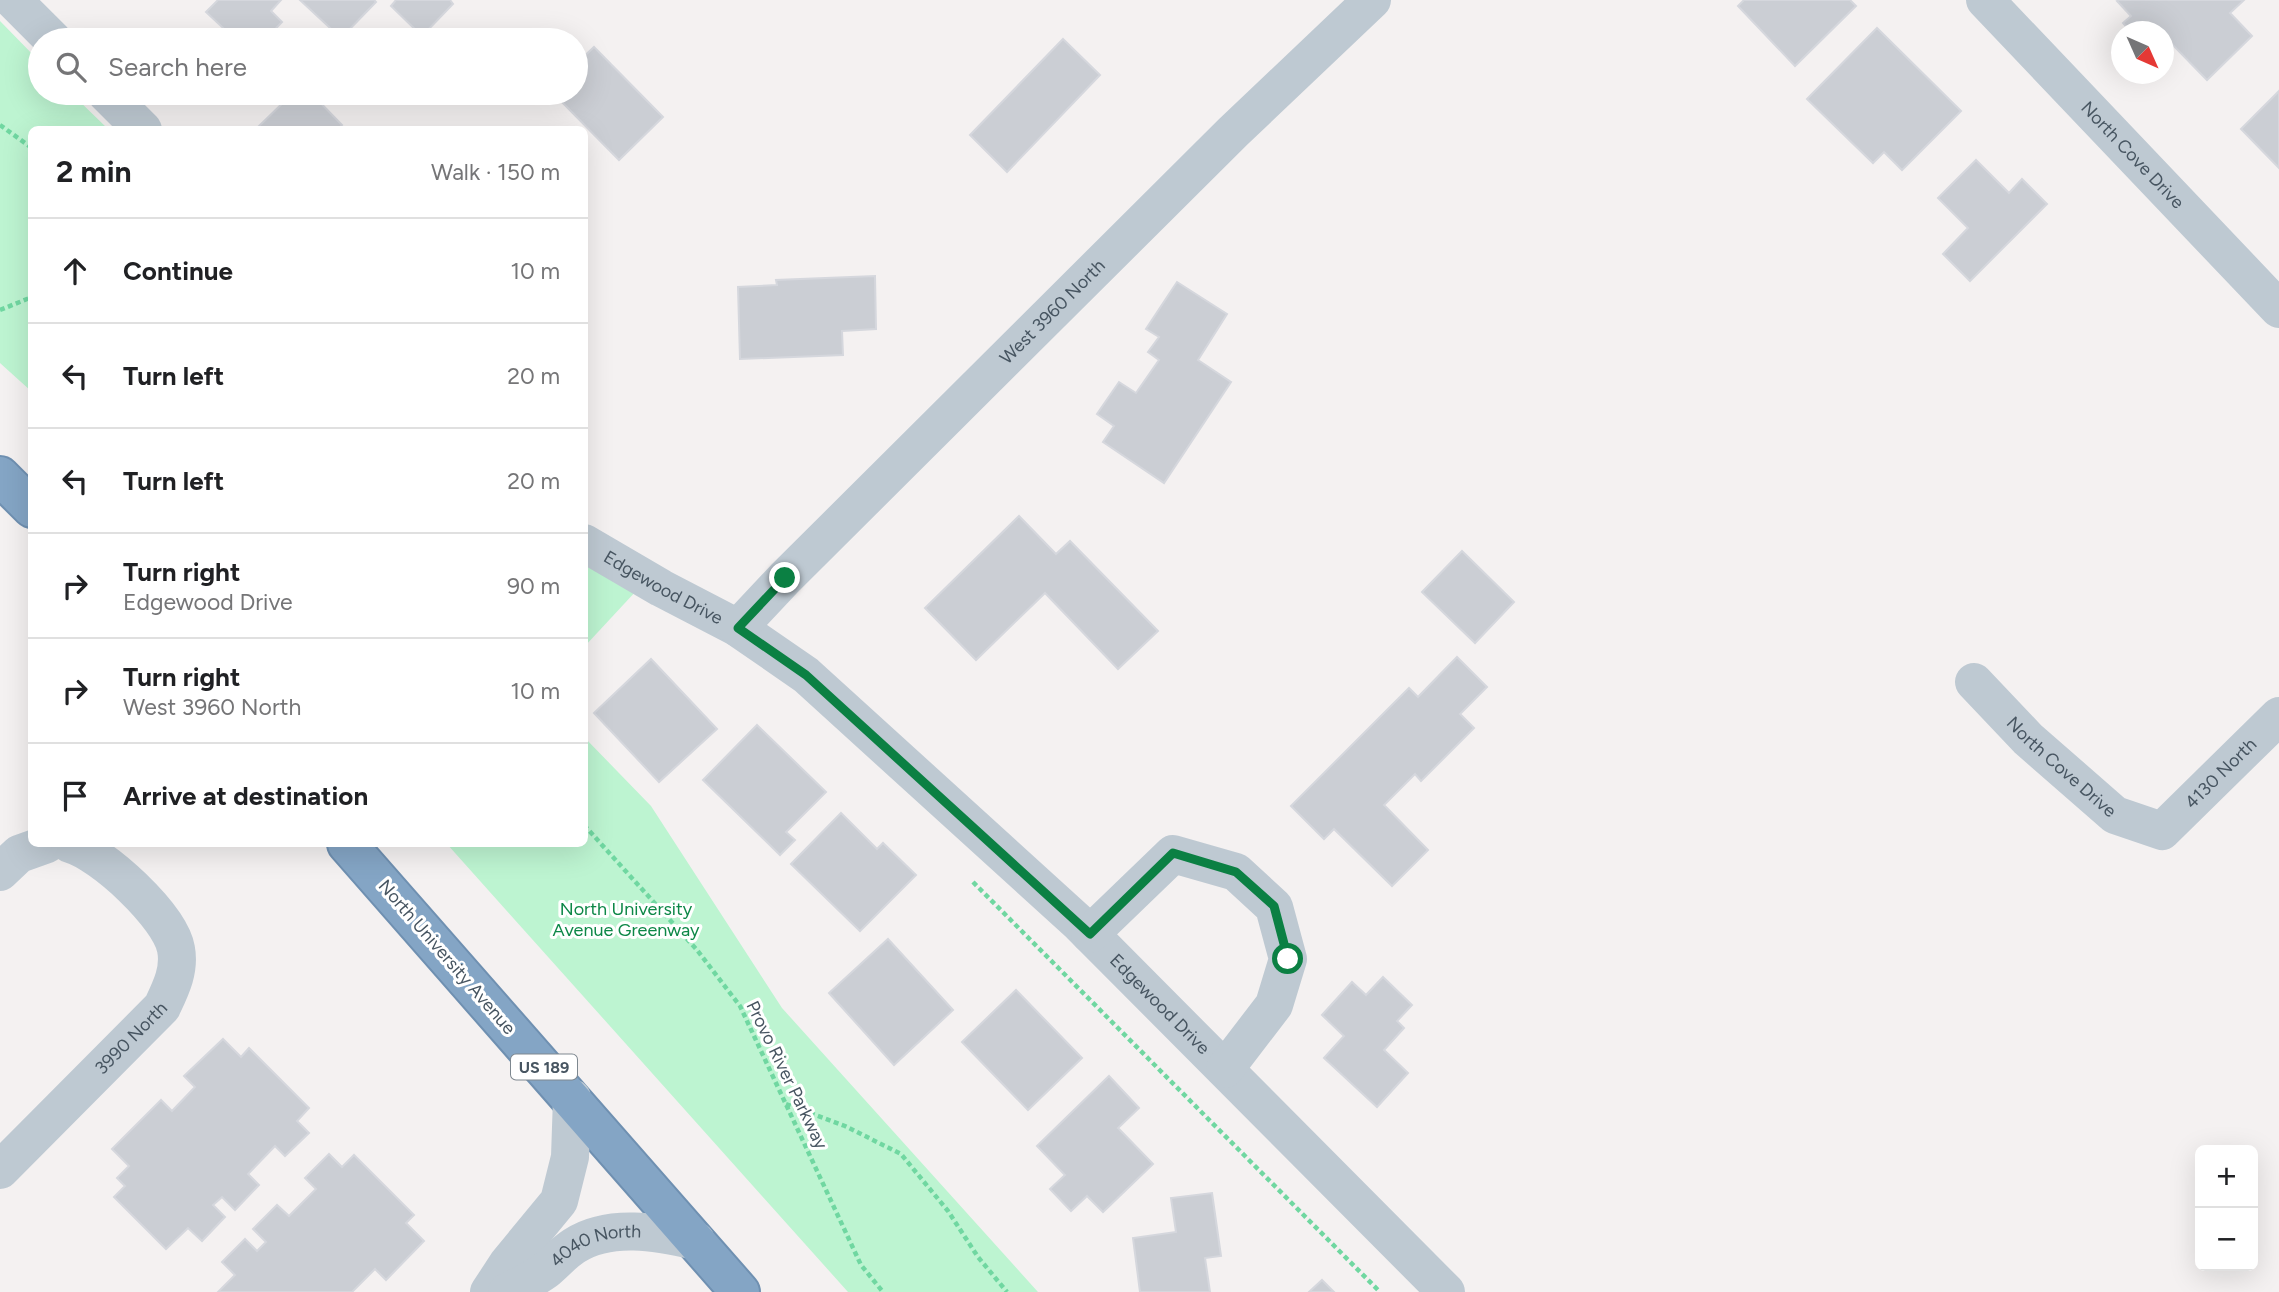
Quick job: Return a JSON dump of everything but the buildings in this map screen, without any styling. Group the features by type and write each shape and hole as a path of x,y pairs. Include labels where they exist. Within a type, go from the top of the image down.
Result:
{"highway":[{"path":"0,476 28,504"},
{"name":"North University Avenue","path":"350,847 740,1292"}],"street":[{"path":"13,0 41,28"},
{"name":"West 3960 North","path":"738,628 1223,142 1372,0"},
{"name":"North Cove Drive","path":"1985,0 2279,309"},
{"path":"118,105 139,126"},
{"name":"Edgewood Drive","path":"588,545 660,588 738,628 806,675 1090,934 1446,1292"},
{"name":"North Cove Drive","path":"1974,682 2028,739 2115,815 2162,831"},
{"name":"4130 North","path":"2162,831 2279,716"},
{"path":"0,872 19,854 39,847"},
{"name":"3990 North","path":"0,1170 162,1007 169,993 177,963 172,935 163,919 100,859 82,847"},
{"path":"1090,934 1173,853 1236,872 1274,906 1288,959 1274,1005 1225,1069"},
{"path":"489,1292 508,1263 559,1201 570,1157 572,1098"},
{"name":"4040 North","path":"507,1292 544,1272 574,1246 608,1233 666,1234 696,1241"}],"path":[{"path":"0,125 28,145"},
{"path":"0,310 28,299"},
{"name":"Provo River Parkway","path":"588,829 697,950 740,1006 861,1265 883,1292"},
{"path":"967,876 1380,1292"},
{"path":"786,1104 845,1126 901,1154 948,1211 978,1257 1007,1292"}],"green space":[{"path":"0,21 28,50 28,105 83,105 105,126 28,126 28,388 0,363"},
{"path":"588,559 637,590 588,643"},
{"name":"North University Avenue Greenway","path":"588,741 651,806 782,1008 1038,1292 848,1292 450,847 588,847"}],"route":[{"path":"785,578 738,628 806,675 1090,934 1173,853 1236,872 1274,906 1288,959"}]}
